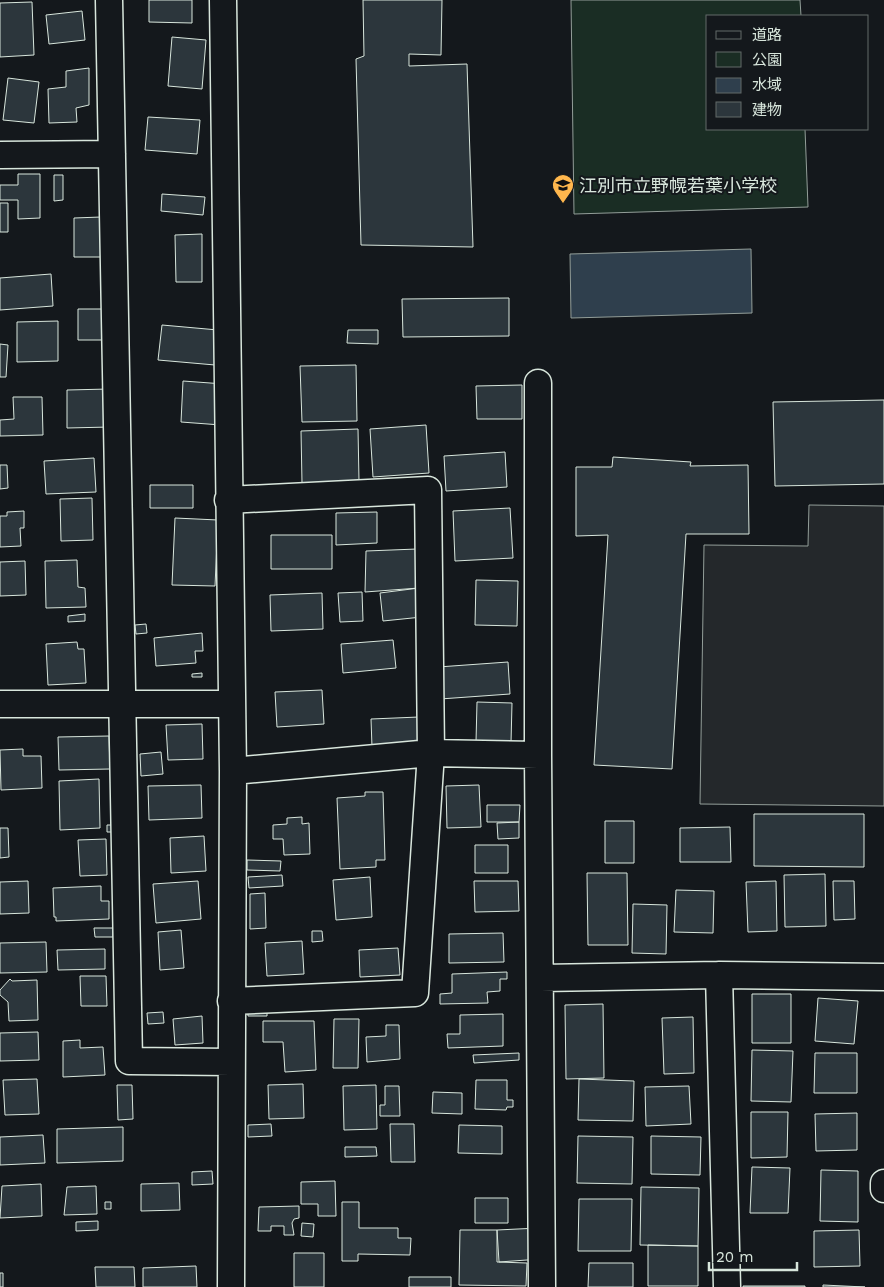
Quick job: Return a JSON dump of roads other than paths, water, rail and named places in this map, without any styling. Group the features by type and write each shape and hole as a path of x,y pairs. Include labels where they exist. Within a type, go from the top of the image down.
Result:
{"street":[{"path":"109,0 129,1061 231,1062"},
{"path":"223,0 233,771 231,1287"},
{"path":"0,155 112,154"},
{"path":"538,383 538,755 542,1287"},
{"path":"228,500 428,490 431,753 415,993 231,1001"},
{"path":"0,704 232,704"},
{"path":"233,771 431,753 538,755"},
{"path":"541,978 719,975 884,977"},
{"path":"719,975 726,1287"},
{"path":"884,1183 884,1189"}],"water":[{"path":"751,249 752,313 571,318 570,254"}],"place":[{"name":"江別市立野幌若葉小学校","path":"563,204"}]}
